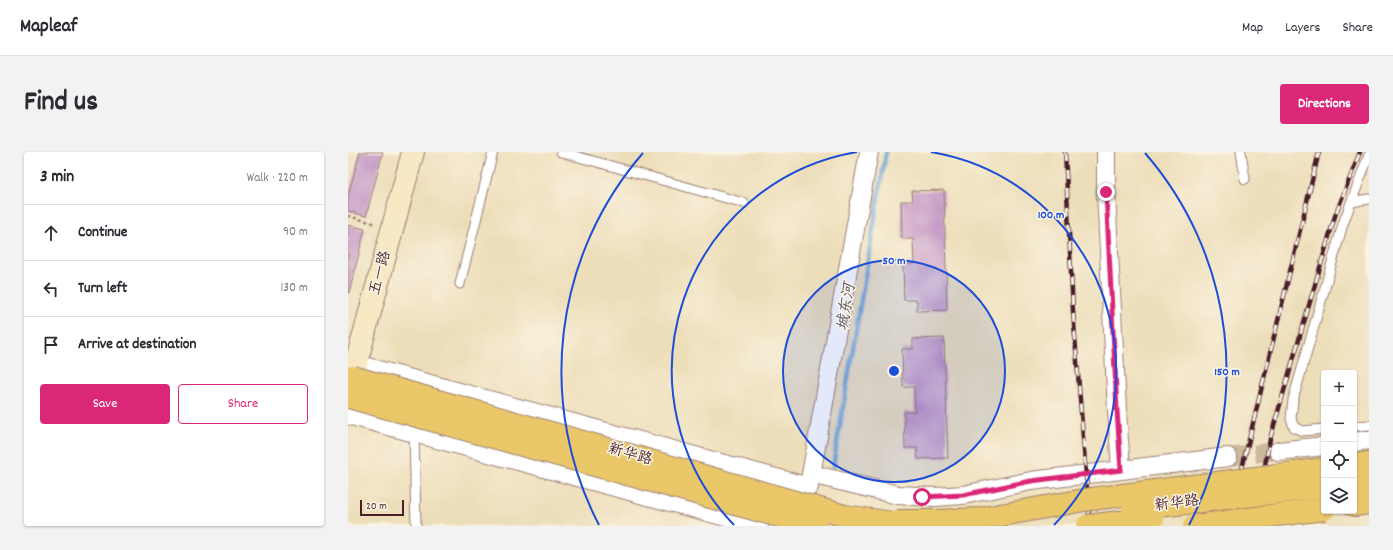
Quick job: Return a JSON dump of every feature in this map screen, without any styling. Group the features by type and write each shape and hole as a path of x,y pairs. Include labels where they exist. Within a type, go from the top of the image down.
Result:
{"main road":[{"name":"新华路","path":"351,382 845,516 913,526"},
{"name":"新华路","path":"351,382 815,526"},
{"path":"1357,465 1369,463"},
{"path":"845,516 900,521 979,519 1084,500 1321,469"},
{"path":"1357,483 1369,482"},
{"name":"新华路","path":"982,526 1321,487"},
{"path":"1357,493 1369,491"},
{"name":"新华路","path":"1087,526 1321,497"},
{"path":"1357,505 1369,503"},
{"path":"1194,526 1321,509"}],"street":[{"name":"五一路","path":"351,382 413,152"},
{"path":"802,526 869,152"},
{"path":"1106,152 1106,192 1121,470"},
{"path":"351,382 810,481 898,495 935,497 963,495 1031,481 1228,457"},
{"path":"348,415 759,526"},
{"path":"1357,442 1369,440"},
{"path":"1278,451 1321,446"}],"lane":[{"path":"460,284 493,152"},
{"path":"561,152 744,203"},
{"path":"1241,152 1245,179"},
{"path":"1321,429 1302,431 1294,427 1291,419 1293,400 1343,224 1369,155"},
{"path":"1351,202 1369,199"},
{"path":"1357,426 1369,425"},
{"path":"414,433 416,526"}],"path":[{"path":"348,216 374,223"}],"building":[{"path":"360,152 383,152 366,216 348,211 348,196"},
{"path":"944,190 947,310 917,311 917,300 904,300 903,264 914,264 913,239 902,239 901,201 913,201 912,191"},
{"path":"348,225 365,229 349,293 348,293"},
{"path":"944,338 948,458 918,459 917,448 905,448 904,412 915,412 914,387 903,387 902,349 913,349 913,339"}],"waterway":[{"name":"城东河","path":"833,467 886,152"}],"tunnel":[{"path":"1228,457 1278,451"}],"railway":[{"path":"1065,152 1073,311 1090,526"},
{"path":"1228,526 1319,152"},
{"path":"1253,526 1270,439 1335,216 1360,152"}],"route":[{"path":"922,497 963,495 1031,481 1121,470 1106,192"}]}
